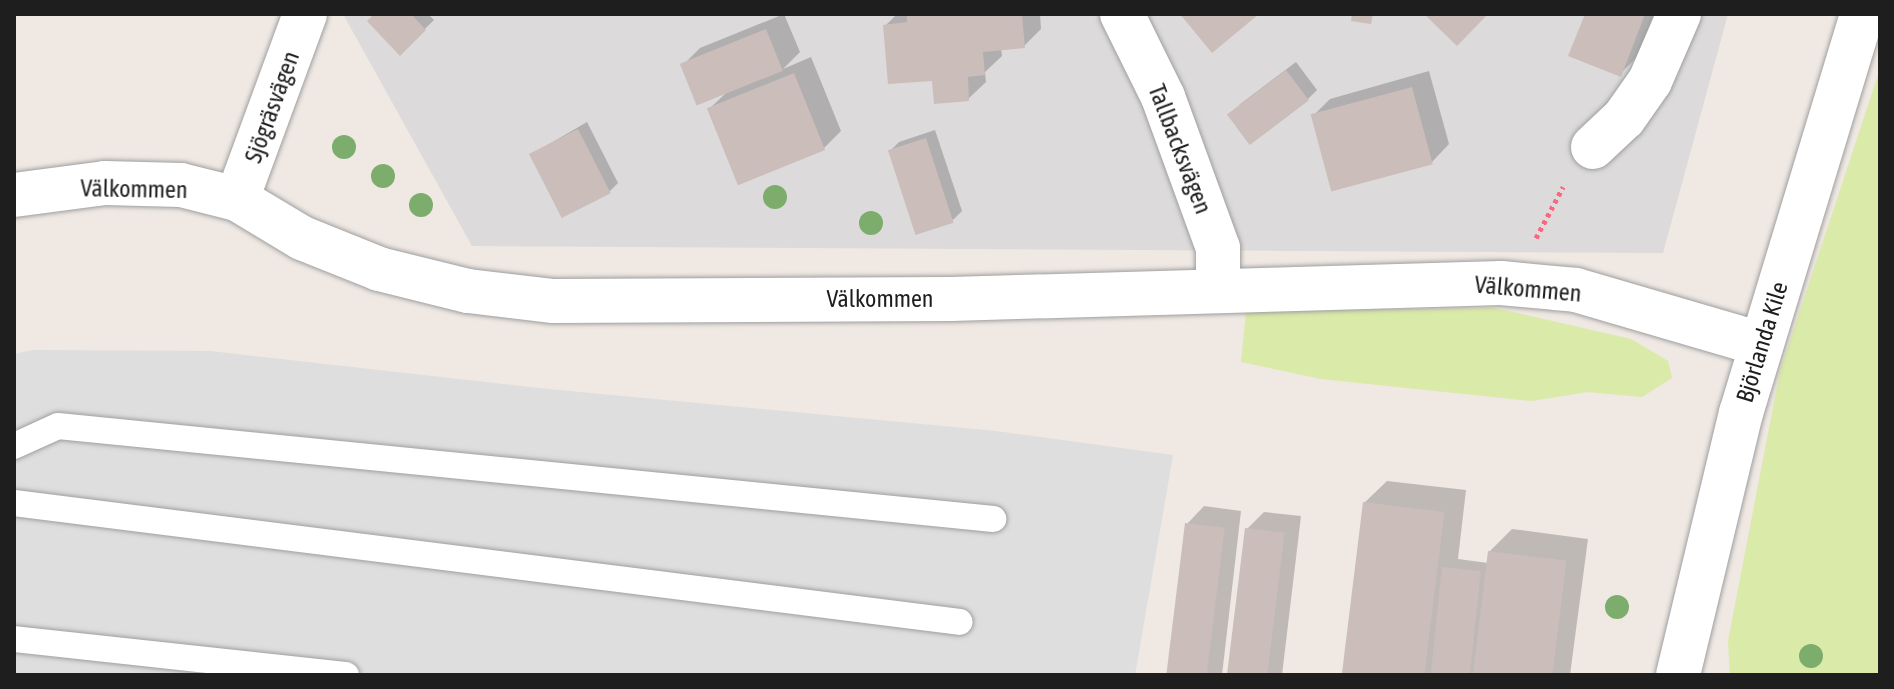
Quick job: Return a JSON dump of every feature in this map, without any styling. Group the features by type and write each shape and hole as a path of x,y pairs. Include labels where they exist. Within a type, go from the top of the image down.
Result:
{"street":[{"name":"Sjögräsvägen","path":"237,199 305,14"},
{"name":"Tallbacksvägen","path":"1122,14 1163,97 1218,248 1218,288"},
{"path":"1593,147 1624,118 1650,81 1679,14"},
{"name":"Björlanda Kile","path":"1678,675 1709,533 1761,344 1862,14"},
{"name":"Välkommen","path":"14,195 105,183 181,185 237,199 302,238 379,269 468,291 553,301 951,299 1218,288 1509,284 1576,290 1761,344"}],"lane":[{"path":"14,446 58,426 993,519"},
{"path":"14,503 960,622"},
{"path":"14,639 346,675"}],"path":[{"path":"1509,284 1562,189 1593,147"}],"shaded area":[{"path":"343,14 1728,14 1663,253 472,246"},
{"path":"33,350 210,351 548,389 996,431 1173,455 1135,675 14,675 14,354"}],"green space":[{"path":"1880,69 1880,675 1730,675 1728,641 1780,371"},
{"path":"1495,308 1631,339 1668,361 1672,378 1642,397 1588,392 1531,401 1321,379 1241,362 1246,311"}],"building":[{"path":"374,14 411,14 426,30 400,56 367,21"},
{"path":"907,14 1022,14 1025,48 983,52 985,75 968,77 969,101 934,104 932,81 888,84 883,25 907,22"},
{"path":"1180,14 1259,14 1212,53"},
{"path":"1352,14 1373,14 1371,24 1351,21"},
{"path":"1424,14 1488,14 1457,46"},
{"path":"1585,14 1645,14 1621,77 1568,56"},
{"path":"766,29 783,71 697,106 680,64"},
{"path":"1286,70 1309,100 1250,145 1227,115"},
{"path":"794,73 825,150 738,185 707,108"},
{"path":"1412,87 1433,164 1331,191 1311,114"},
{"path":"578,129 611,193 562,218 529,154"},
{"path":"926,138 954,223 915,235 888,150"},
{"path":"1363,502 1444,512 1424,675 1342,675"},
{"path":"1185,523 1225,528 1207,675 1166,675"},
{"path":"1245,528 1285,533 1267,675 1227,675"},
{"path":"1488,551 1566,561 1552,675 1473,675"},
{"path":"1442,567 1481,571 1470,675 1431,675"}]}
